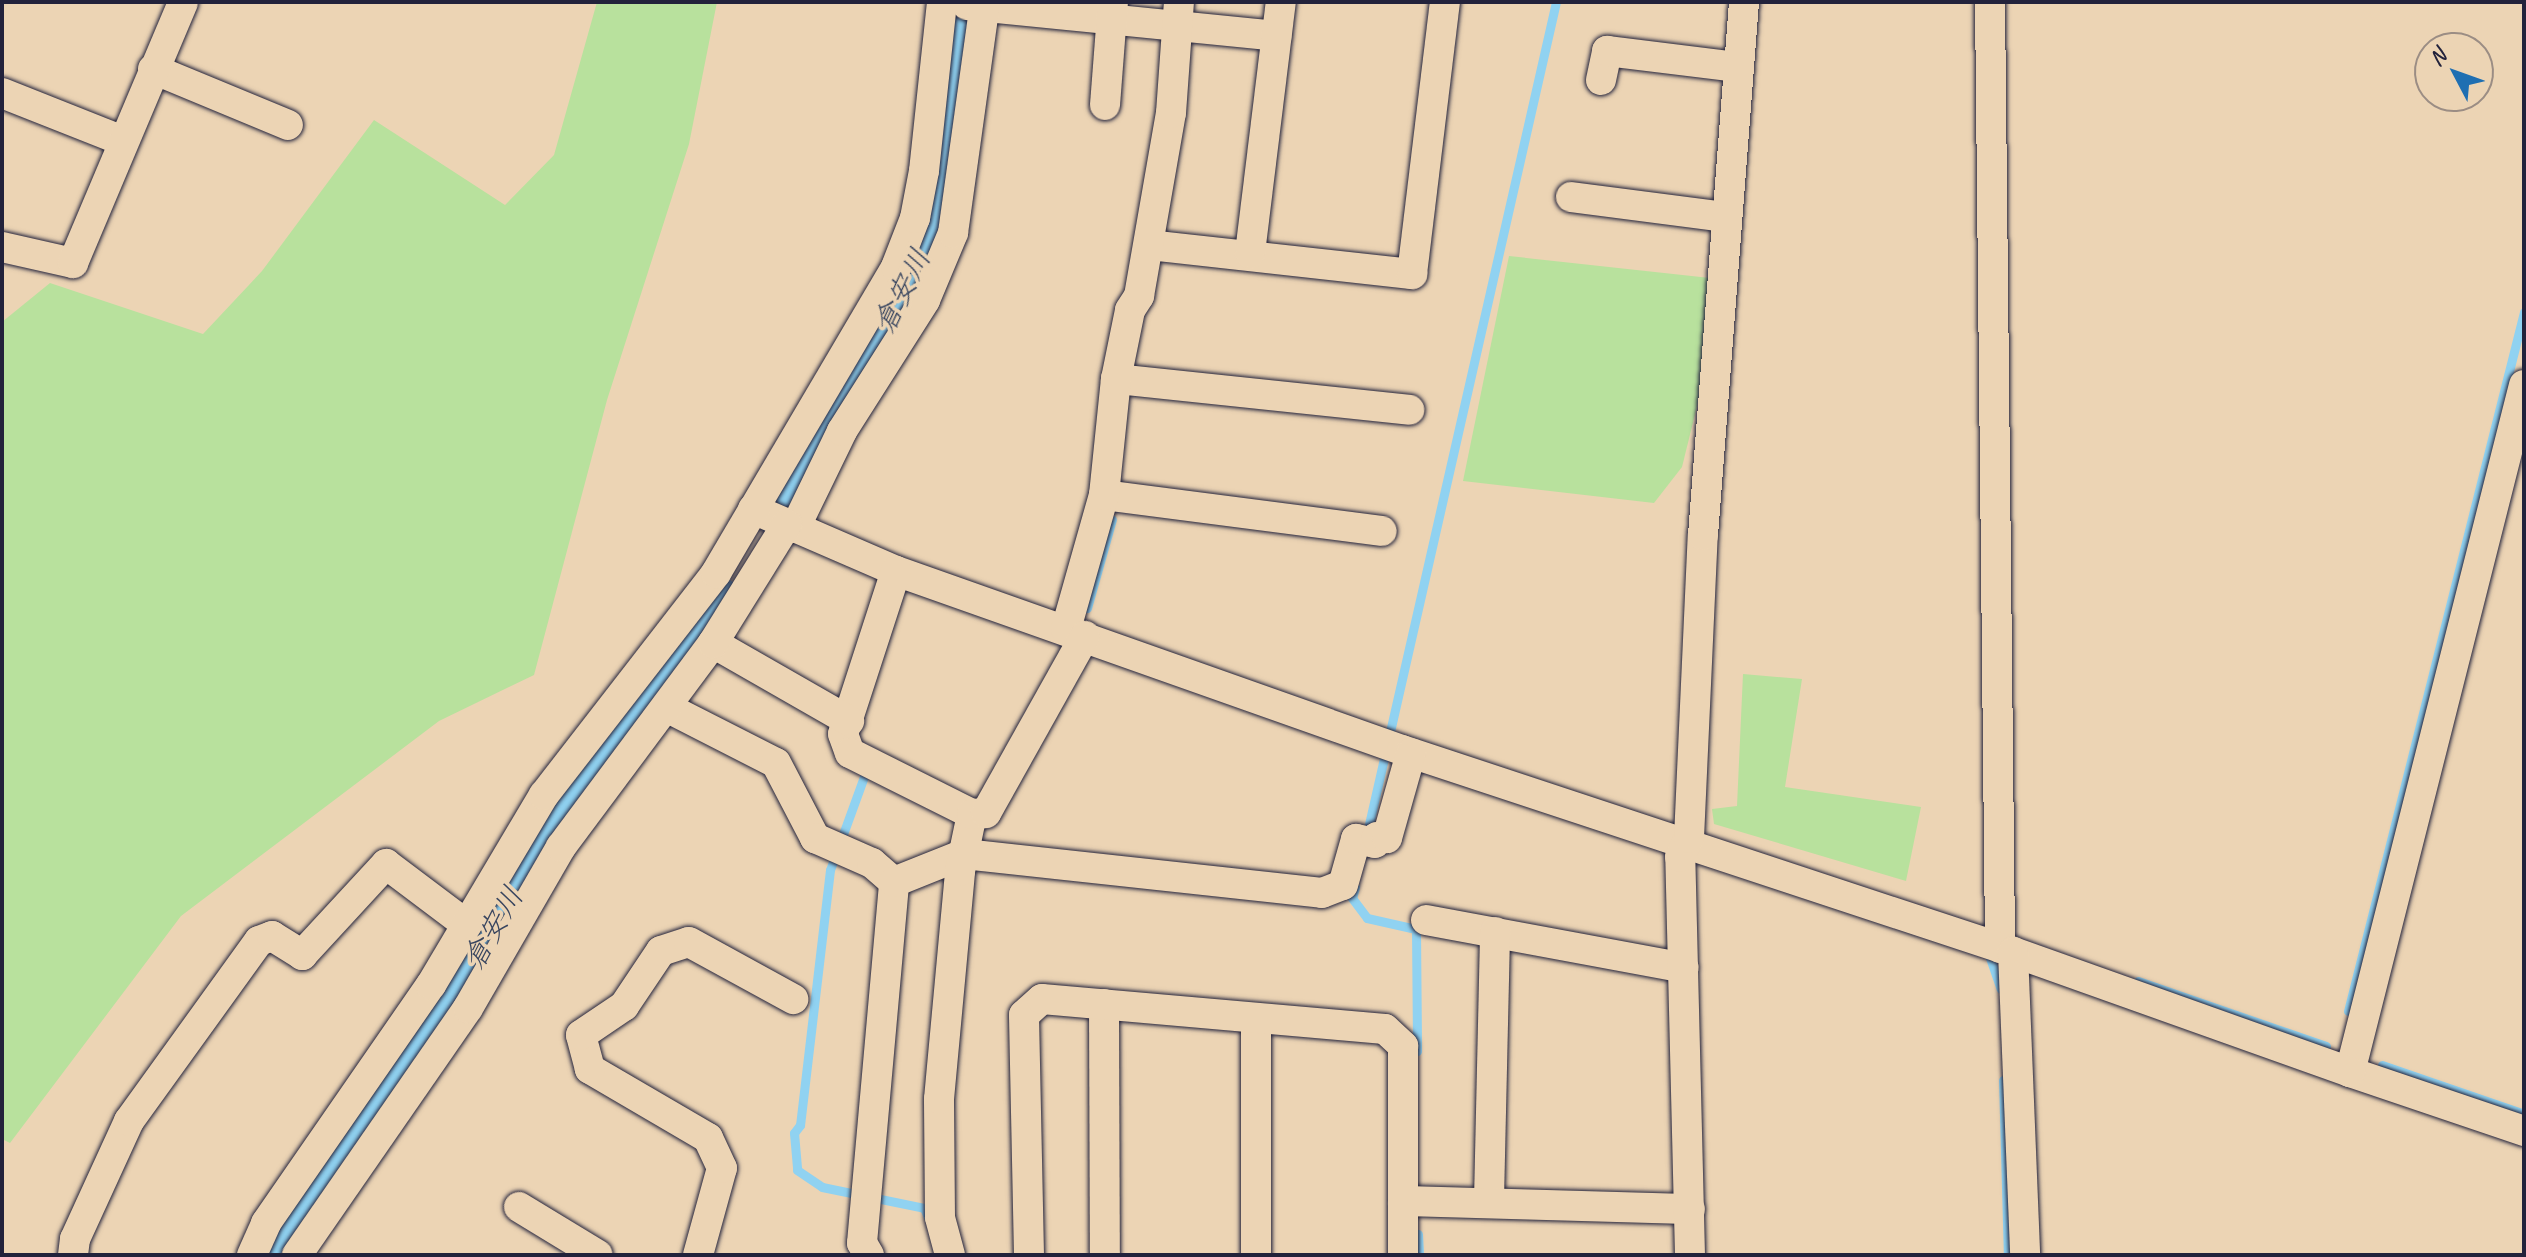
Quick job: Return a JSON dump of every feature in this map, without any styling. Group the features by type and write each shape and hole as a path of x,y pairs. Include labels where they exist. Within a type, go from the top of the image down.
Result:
{"street":[{"path":"2,247 73,263 183,2"},
{"path":"1250,253 1281,2"},
{"path":"1149,245 1226,256 1250,253 1412,274 1445,2"},
{"path":"1690,1255 1680,857 1685,846 1725,217 1744,2"},
{"path":"964,4 1112,10 1276,36"},
{"path":"252,1255 266,1223 467,925 544,795 709,584 906,243 964,4"},
{"path":"297,1255 468,1008 575,827 713,643 738,601 791,526 842,431 925,300 953,233 964,4"},
{"path":"1983,4 1998,943 2025,1255"},
{"path":"1105,105 1112,10"},
{"path":"896,571 843,734 850,753 972,814 986,813 1073,626 1112,496 1116,379 1149,245 1171,113 1182,22"},
{"path":"1601,80 1607,51 1738,67"},
{"path":"153,69 288,125"},
{"path":"2,93 123,141"},
{"path":"1571,197 1725,217"},
{"path":"1116,379 1409,410"},
{"path":"2350,1072 2524,385"},
{"path":"1112,496 1382,531"},
{"path":"753,509 896,571 1073,626 1397,748 1685,846 1998,943 2350,1072 2524,1131"},
{"path":"709,584 738,601"},
{"path":"713,643 849,721"},
{"path":"666,707 776,763 815,838 872,863 894,882"},
{"path":"894,882 971,854 1322,893 1343,885 1356,839 1387,838 1397,748"},
{"path":"950,1255 940,1217 939,1099 971,854 972,814"},
{"path":"73,1255 75,1239 129,1121 259,941 272,936 302,955 386,864 467,925"},
{"path":"869,1255 862,1243 894,882"},
{"path":"1426,920 1684,968"},
{"path":"1489,1200 1495,932"},
{"path":"698,1255 722,1168 708,1138 590,1069 581,1035 624,1006 661,951 689,942 793,999"},
{"path":"1029,1255 1024,1015 1042,999 1385,1029 1403,1046 1403,1255"},
{"path":"1104,1004 1105,1255"},
{"path":"1256,1018 1256,1255"},
{"path":"1403,1201 1489,1200 1690,1209"},
{"path":"519,1207 598,1255"}],"green space":[{"path":"597,2 717,2 689,144 607,400 534,675 439,721 181,916 10,1143 2,1139 2,322 50,283 203,334 262,271 374,120 505,205 554,155"},
{"path":"1509,256 1710,278 1700,394 1682,467 1654,503 1463,481"},
{"path":"1743,674 1802,679 1785,787 1921,807 1906,881 1714,824 1712,809 1737,806"}],"waterway":[{"name":"倉安川","path":"778,508 839,399 899,309 926,253 945,170 963,2"},
{"path":"1367,833 1556,2"},
{"path":"2348,1011 2524,312"},
{"path":"1087,608 1112,519"},
{"name":"倉安川","path":"274,1255 294,1218 453,997 552,825 718,605"},
{"path":"871,774 866,771 830,870 800,1125 794,1133 797,1170 822,1187 924,1208 929,1219"},
{"path":"1355,887 1352,898 1367,918 1416,929 1417,1051"},
{"path":"1988,952 2001,989"},
{"path":"2138,981 2326,1046"},
{"path":"2382,1065 2524,1114"},
{"path":"2003,1080 2008,1255"},
{"path":"1418,1234 1419,1255"}]}
